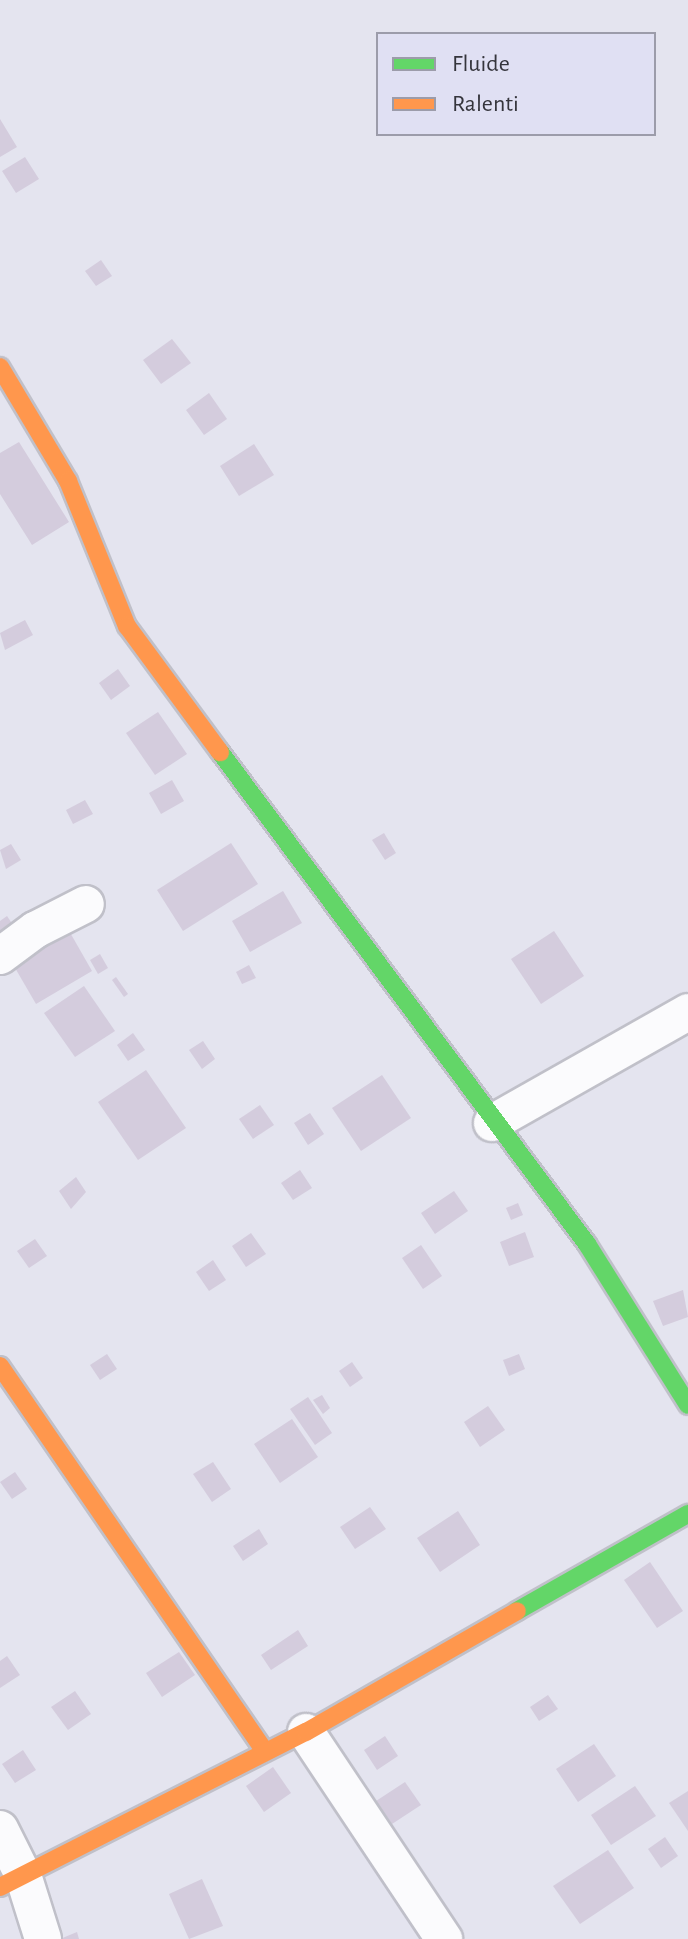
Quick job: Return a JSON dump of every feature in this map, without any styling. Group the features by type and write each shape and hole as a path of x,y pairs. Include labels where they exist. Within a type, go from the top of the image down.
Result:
{"street":[{"path":"0,367 68,481 127,626 492,1123 587,1244 688,1405"},
{"path":"0,956 35,930 86,904"},
{"path":"492,1123 688,1012"},
{"path":"0,1366 265,1752"},
{"path":"11,1881 306,1732 688,1514"},
{"path":"306,1732 444,1939"},
{"path":"0,1829 11,1881 43,1939"}],"building":[{"path":"0,119 17,147 0,157"},
{"path":"25,157 39,179 16,193 2,171"},
{"path":"101,260 112,276 96,286 85,271"},
{"path":"172,339 191,363 161,384 143,360"},
{"path":"209,393 227,419 204,435 186,410"},
{"path":"19,442 69,522 32,545 0,494 0,453"},
{"path":"254,444 274,475 239,496 220,466"},
{"path":"25,620 33,635 5,650 0,633"},
{"path":"118,669 130,686 111,700 99,683"},
{"path":"158,712 187,754 155,775 126,733"},
{"path":"172,780 184,801 161,814 149,793"},
{"path":"85,800 93,814 73,824 66,810"},
{"path":"384,833 396,853 385,860 372,840"},
{"path":"231,843 258,884 183,931 157,890"},
{"path":"11,844 21,860 6,869 0,850"},
{"path":"283,891 302,923 250,952 232,921"},
{"path":"7,916 19,934 0,947 0,921"},
{"path":"68,929 92,971 36,1004 11,961"},
{"path":"554,931 584,976 541,1004 511,959"},
{"path":"100,954 108,968 98,974 90,960"},
{"path":"249,965 256,978 242,984 236,972"},
{"path":"116,977 128,994 124,997 112,980"},
{"path":"84,986 115,1031 75,1057 44,1013"},
{"path":"133,1033 145,1050 128,1061 117,1045"},
{"path":"203,1041 215,1059 202,1069 189,1050"},
{"path":"146,1070 186,1128 138,1160 98,1102"},
{"path":"382,1075 411,1118 361,1151 332,1108"},
{"path":"260,1105 274,1125 253,1139 239,1119"},
{"path":"310,1113 324,1134 308,1145 294,1123"},
{"path":"300,1170 312,1188 293,1200 281,1183"},
{"path":"76,1177 86,1192 71,1209 59,1191"},
{"path":"454,1191 468,1211 435,1234 421,1213"},
{"path":"518,1203 523,1215 511,1220 506,1208"},
{"path":"525,1232 534,1257 509,1266 500,1242"},
{"path":"251,1233 266,1254 246,1267 232,1246"},
{"path":"35,1239 47,1256 29,1268 17,1251"},
{"path":"421,1245 442,1276 423,1289 402,1258"},
{"path":"213,1260 226,1280 209,1291 196,1272"},
{"path":"683,1290 688,1317 663,1326 653,1301"},
{"path":"107,1354 117,1369 100,1380 90,1365"},
{"path":"519,1354 525,1369 509,1376 503,1360"},
{"path":"352,1362 363,1378 350,1387 339,1371"},
{"path":"322,1395 330,1408 323,1414 313,1400"},
{"path":"308,1397 332,1433 315,1445 290,1409"},
{"path":"488,1406 505,1430 480,1447 464,1422"},
{"path":"292,1419 318,1457 280,1483 254,1444"},
{"path":"213,1462 231,1489 212,1502 193,1474"},
{"path":"15,1472 27,1489 12,1499 0,1482"},
{"path":"370,1507 386,1529 355,1549 340,1527"},
{"path":"458,1511 480,1545 440,1572 417,1538"},
{"path":"259,1529 268,1544 243,1561 233,1546"},
{"path":"650,1562 683,1611 657,1628 624,1580"},
{"path":"298,1630 308,1646 271,1670 261,1655"},
{"path":"179,1652 195,1675 162,1697 146,1673"},
{"path":"7,1656 20,1675 0,1688 0,1661"},
{"path":"75,1691 91,1714 68,1730 51,1707"},
{"path":"548,1695 558,1709 539,1721 530,1707"},
{"path":"385,1736 398,1756 377,1770 364,1750"},
{"path":"594,1744 616,1776 578,1802 556,1769"},
{"path":"23,1750 36,1770 15,1783 2,1764"},
{"path":"273,1767 291,1793 264,1812 246,1786"},
{"path":"405,1782 421,1805 392,1824 376,1801"},
{"path":"635,1786 656,1816 611,1845 591,1815"},
{"path":"688,1791 688,1831 669,1803"},
{"path":"665,1837 678,1856 661,1868 648,1849"},
{"path":"608,1850 634,1888 580,1924 553,1886"},
{"path":"202,1879 223,1926 189,1939 169,1894"},
{"path":"77,1932 79,1939 60,1939"}],"traffic: fast":[{"path":"220,752 587,1244 688,1405"},
{"path":"517,1611 688,1514"}],"traffic: slow":[{"path":"0,367 68,481 127,626 220,752"},
{"path":"0,1366 265,1752"},
{"path":"0,1887 306,1732 517,1611"}]}
